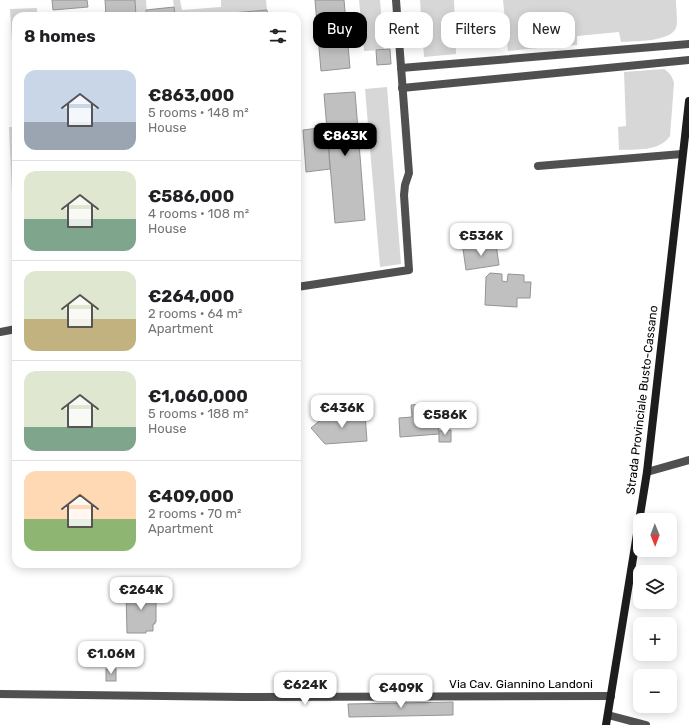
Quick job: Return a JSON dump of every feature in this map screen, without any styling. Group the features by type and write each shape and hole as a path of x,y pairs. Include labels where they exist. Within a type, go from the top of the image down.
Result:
{"main road":[{"name":"Strada Provinciale Busto-Cassano","path":"606,725 646,472 689,101"}],"street":[{"path":"301,286 409,270 404,195 405,185 409,174 396,0"},
{"path":"401,68 689,44"},
{"path":"402,88 689,60"},
{"path":"538,166 682,154"},
{"path":"0,332 12,330"},
{"path":"646,472 689,460"},
{"name":"Via Cav. Giannino Landoni","path":"0,694 244,697 611,696"},
{"path":"608,715 646,725"}],"path":[{"path":"560,48 561,55"}],"shaded area":[{"path":"135,0 146,0 147,12 136,12"},
{"path":"173,0 180,0 182,10 221,7 221,0 266,0 267,10 244,12 174,12"},
{"path":"359,0 380,0 381,12 375,12 375,48 384,48 384,50 364,51 364,48 367,48 367,12 360,12"},
{"path":"420,0 454,0 454,12 441,12 441,48 456,48 456,54 424,57 423,48 433,48 433,12 421,12"},
{"path":"503,0 676,0 677,26 672,33 667,36 651,40 621,42 619,32 577,36 577,45 575,45 575,12 518,12 518,48 538,48 508,51 508,48 510,48 510,12 504,12"},
{"path":"37,8 37,12 12,12 12,43 10,9"},
{"path":"664,69 668,72 674,83 670,136 660,145 647,149 619,150 618,127 626,126 624,72"},
{"path":"387,87 401,264 380,267 365,89"},
{"path":"9,127 12,127 12,195"}],"building":[{"path":"52,0 87,0 88,7 53,10"},
{"path":"105,0 135,0 136,12 106,12"},
{"path":"315,0 344,0 345,12 316,12"},
{"path":"174,7 175,12 146,12 146,10"},
{"path":"267,10 267,12 244,12"},
{"path":"319,48 348,48 350,68 321,71"},
{"path":"390,49 391,64 377,65 376,50"},
{"path":"355,92 365,220 335,223 324,94"},
{"path":"327,127 330,169 306,172 303,130"},
{"path":"496,244 499,265 466,270 463,249"},
{"path":"490,273 502,274 502,281 507,282 508,274 524,275 524,282 531,282 530,298 517,298 517,307 485,305 486,277"},
{"path":"422,404 423,416 438,415 439,434 400,437 399,418 412,417 411,405"},
{"path":"365,414 367,441 325,444 311,428 324,417"},
{"path":"451,430 451,442 439,442 439,431"},
{"path":"156,590 156,622 153,624 153,631 146,631 146,633 127,633 126,591"},
{"path":"106,669 116,669 116,681 106,681"},
{"path":"453,702 453,715 349,717 348,704"}]}
